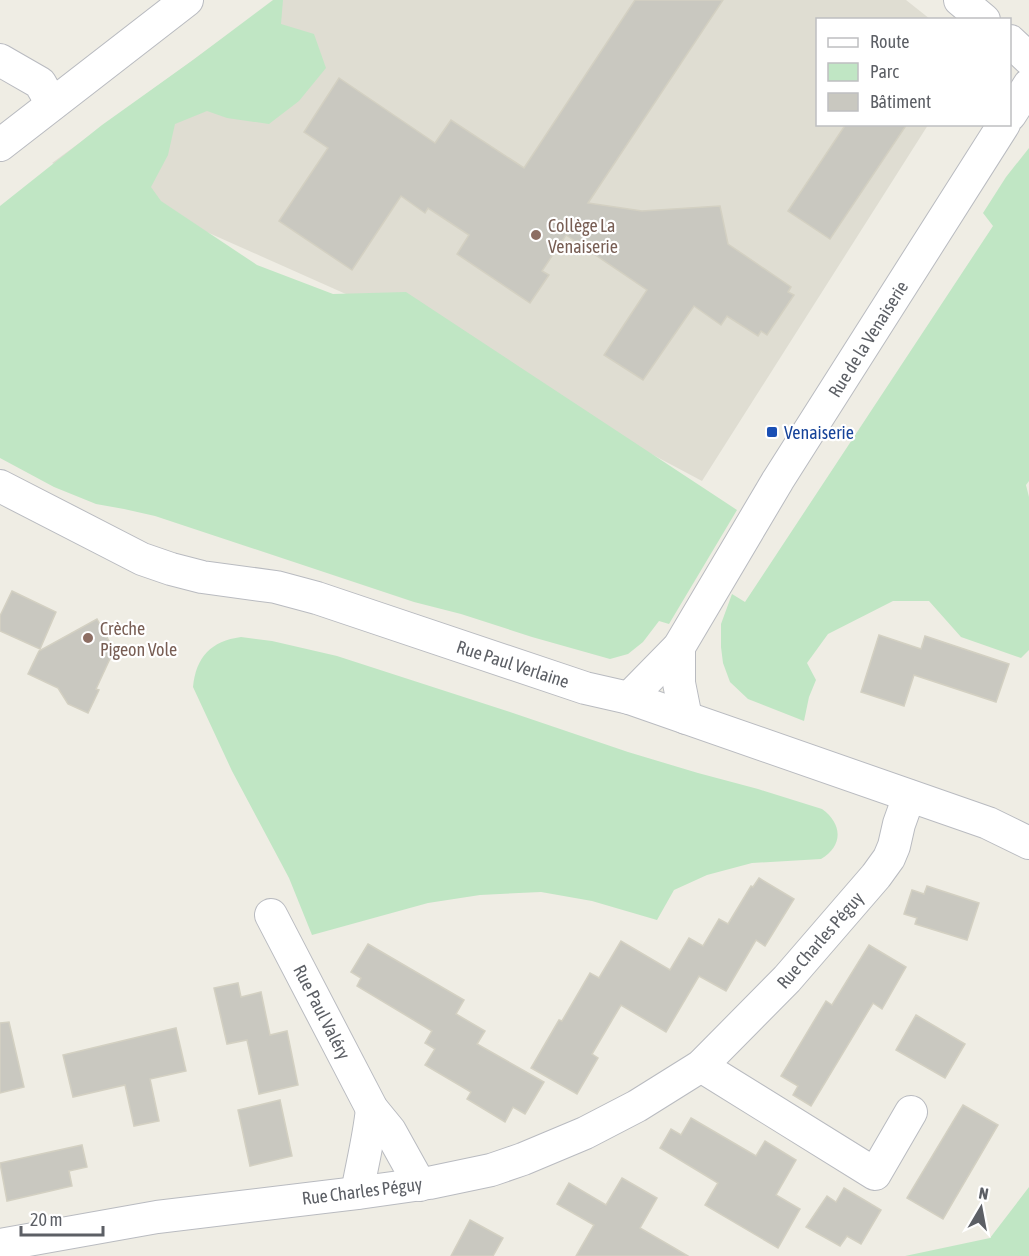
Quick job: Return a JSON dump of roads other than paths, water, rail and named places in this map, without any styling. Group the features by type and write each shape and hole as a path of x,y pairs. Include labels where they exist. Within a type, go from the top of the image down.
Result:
{"street":[{"path":"0,145 187,0"},
{"path":"960,0 982,18"},
{"path":"1011,42 1029,59"},
{"path":"0,60 40,83 52,104"},
{"path":"1011,113 1029,85"},
{"name":"Rue de la Venaiserie","path":"629,698 679,647 778,480 1003,126"},
{"name":"Rue Paul Verlaine","path":"0,486 142,559 202,577 296,592 585,688 629,698 988,823 1029,843"},
{"path":"679,647 679,683 686,718"},
{"name":"Rue Charles Péguy","path":"0,1245 157,1217 420,1185 491,1170 575,1137 637,1106 701,1066 787,979 889,858 909,796"},
{"name":"Rue Paul Valéry","path":"271,915 372,1109 390,1131 420,1185"},
{"path":"701,1066 875,1174 911,1112"},
{"path":"357,1193 369,1137 372,1109"}],"place":[{"name":"Collège La Venaiserie","path":"536,235"},
{"name":"Venaiserie","path":"772,432"},
{"name":"Crèche Pigeon Vole","path":"88,638"}]}
